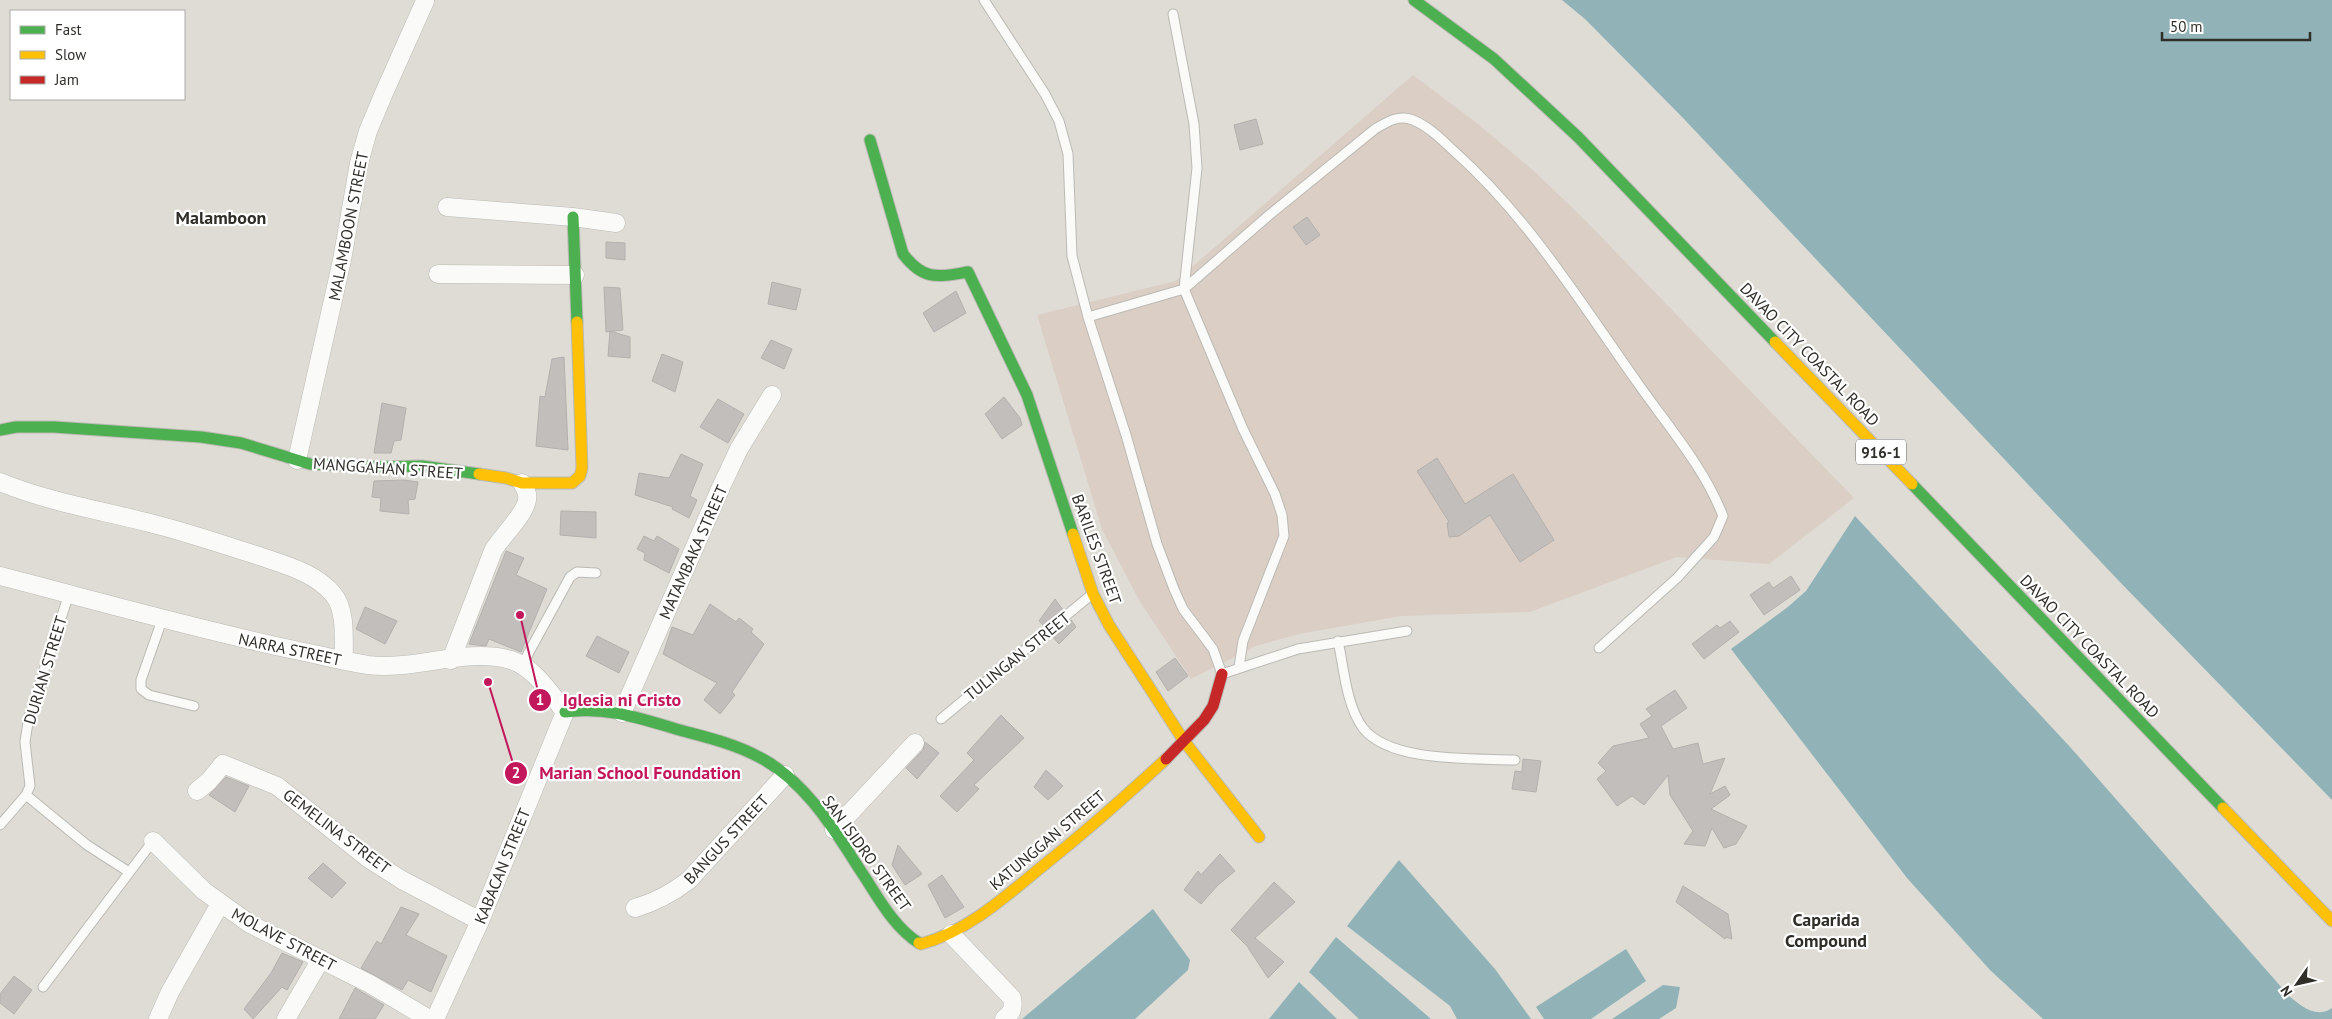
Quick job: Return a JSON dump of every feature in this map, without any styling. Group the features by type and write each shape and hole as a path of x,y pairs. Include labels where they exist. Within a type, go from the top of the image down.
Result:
{"street":[{"name":"DAVAO CITY COASTAL ROAD","path":"1414,0 1494,59 1536,96 1585,144 2332,921"},
{"name":"MALAMBOON STREET","path":"297,460 342,260 359,164 368,131 425,1"},
{"name":"BARILES STREET","path":"870,140 903,254 911,265 921,274 931,278 968,272 1027,395 1093,594 1109,625 1184,741 1259,837"},
{"path":"447,207 573,217 616,223"},
{"path":"438,274 575,276 573,217"},
{"name":"MANGGAHAN STREET","path":"0,430 16,427 54,427 201,437 241,443 310,464 378,467 422,466 506,478 522,483 568,484 580,476 582,468 575,276"},
{"name":"MATAMBAKA STREET","path":"622,713 721,487 739,449 772,395"},
{"path":"0,482 54,501 150,523 213,541 289,566 317,580 334,594 340,603 344,660"},
{"path":"450,660 492,551 500,538 519,519 526,505 528,495 522,483"},
{"name":"NARRA STREET","path":"0,576 202,630 365,665 396,667 450,660 502,658 522,665 539,680 565,712"},
{"name":"KATUNGGAN STREET","path":"919,944 929,945 936,943 990,908 1109,811 1204,720 1213,706 1222,674"},
{"name":"SAN ISIDRO STREET","path":"565,712 587,709 622,713 732,746 772,764 785,775 834,830 902,930 919,944"},
{"name":"KABACAN STREET","path":"435,1019 480,921 565,712"},
{"path":"834,830 915,743"},
{"name":"GEMELINA STREET","path":"197,791 209,781 223,764 277,786 369,859 402,880 480,921"},
{"name":"BANGUS STREET","path":"634,908 656,902 671,894 689,880 785,775"},
{"name":"MOLAVE STREET","path":"153,842 186,875 220,904 250,924 370,984 429,1019"},
{"path":"158,1019 170,992 220,904"},
{"path":"951,934 1008,992 1009,1012"},
{"path":"286,1019 321,958"}],"lane":[{"path":"984,0 1045,94 1059,121 1068,154 1072,256 1088,316 1126,435 1157,544 1174,589 1194,626 1205,636 1213,649 1222,674 1298,649 1407,631"},
{"path":"1173,14 1194,124 1196,168 1184,289 1243,429 1275,494 1282,515 1284,536 1244,641 1239,667"},
{"path":"1088,316 1184,289 1268,216 1376,129 1393,118 1411,119 1427,126 1470,165 1517,217 1577,297 1686,452 1714,494 1722,516 1714,537 1677,578 1599,648"},
{"path":"522,665 570,577 577,572 596,572"},
{"name":"DURIAN STREET","path":"26,795 30,786 25,742 28,716 69,594"},
{"name":"TULINGAN STREET","path":"941,719 1093,594"},
{"path":"162,620 141,680 141,689 149,695 194,706"},
{"path":"1338,641 1354,711 1362,728 1373,738 1386,746 1406,751 1443,756 1515,760"},
{"path":"0,825 26,795 87,845 129,872"},
{"path":"43,988 153,842"}],"shaded area":[{"path":"1413,75 1478,124 1536,173 1582,217 1854,498 1769,564 1677,557 1530,612 1401,616 1299,634 1256,646 1191,679 1139,600 1102,529 1037,315 1176,281"}],"water":[{"path":"1562,0 2332,0 2332,800 2117,579 1684,119 1585,19"},
{"path":"1855,516 2071,748 2289,996 2304,1007 2315,1012 2326,1011 2332,1008 2332,1019 2043,1019 1990,970 1907,878 1731,649 1806,591"},
{"path":"1399,860 1495,969 1531,1019 1457,1019 1450,1006 1347,926"},
{"path":"1153,909 1190,960 1188,970 1135,1019 1022,1019"},
{"path":"1336,937 1431,1019 1359,1019 1309,972"},
{"path":"1626,949 1646,981 1591,1019 1544,1019 1536,1007"},
{"path":"1299,982 1337,1019 1269,1019"},
{"path":"1663,985 1680,987 1676,1008 1659,1019 1612,1019"}],"building":[{"path":"1256,119 1263,144 1240,150 1234,125"},
{"path":"1307,217 1320,235 1306,245 1293,227"},
{"path":"606,242 625,243 625,260 606,258"},
{"path":"772,282 801,289 796,310 768,304"},
{"path":"604,287 620,288 623,330 606,332"},
{"path":"956,291 966,313 934,332 923,313"},
{"path":"610,331 630,337 630,358 608,356"},
{"path":"771,340 792,349 784,369 761,358"},
{"path":"662,354 683,362 675,392 652,381"},
{"path":"564,357 568,450 536,446 540,396 545,397 552,359"},
{"path":"1004,397 1020,418 1022,425 1002,439 985,414"},
{"path":"718,399 744,414 728,443 700,427"},
{"path":"382,403 406,408 401,440 394,441 391,453 374,453"},
{"path":"681,454 703,464 690,496 697,500 689,518 672,509 673,507 635,495 639,473 669,478"},
{"path":"1437,458 1465,504 1513,474 1554,540 1520,562 1490,515 1459,536 1449,537 1447,523 1449,522 1417,471"},
{"path":"404,480 418,482 415,499 408,500 409,514 380,511 381,498 372,497 374,481"},
{"path":"561,511 596,512 596,538 560,535"},
{"path":"644,536 654,541 657,536 679,549 669,573 644,560 645,553 637,549"},
{"path":"506,551 524,558 516,575 547,589 521,652 489,639 486,646 469,644"},
{"path":"1791,576 1800,590 1764,615 1750,595 1769,582 1773,588"},
{"path":"1055,599 1063,610 1044,626 1039,621"},
{"path":"710,604 736,622 739,618 753,629 751,632 764,644 732,692 735,695 720,714 704,700 717,683 663,654 672,627 693,635"},
{"path":"365,607 397,621 385,644 356,629"},
{"path":"1071,620 1076,627 1059,644 1052,636"},
{"path":"1730,621 1739,632 1704,659 1692,644 1717,625 1720,628"},
{"path":"597,636 629,652 619,673 586,656"},
{"path":"1175,658 1188,676 1168,691 1156,672"},
{"path":"1675,690 1687,708 1661,726 1673,749 1698,743 1703,764 1725,758 1710,794 1725,786 1730,795 1711,809 1747,826 1736,844 1724,848 1712,828 1705,846 1684,844 1693,831 1670,795 1668,775 1644,805 1632,796 1617,806 1597,779 1606,771 1598,763 1613,746 1649,738 1640,724 1652,716 1646,709"},
{"path":"1001,715 1024,738 974,785 979,789 957,812 940,796 974,760 967,753"},
{"path":"925,742 939,753 917,779 906,768 923,750"},
{"path":"1523,759 1541,761 1536,792 1512,789 1515,771 1522,772"},
{"path":"1046,770 1063,786 1048,800 1034,787"},
{"path":"226,777 249,786 235,812 209,795"},
{"path":"898,845 922,874 905,885 892,865"},
{"path":"1220,854 1235,871 1218,885 1201,904 1184,890 1198,871 1201,875"},
{"path":"323,863 346,883 332,898 308,878"},
{"path":"942,875 964,907 945,918 928,885"},
{"path":"1274,882 1295,902 1255,938 1284,962 1268,978 1247,946 1231,930"},
{"path":"1683,886 1728,914 1732,939 1726,937 1725,939 1676,902"},
{"path":"401,907 419,914 406,935 447,956 431,992 408,980 402,990 361,968 377,941 381,944"},
{"path":"282,953 303,962 287,990 282,987 253,1019 244,1009 271,973"},
{"path":"14,976 32,990 14,1014 0,1003 0,994"},
{"path":"355,988 384,1005 375,1019 339,1019"}],"traffic: fast":[{"path":"1414,0 1494,59 1578,137 1775,342"},
{"path":"870,140 903,254 918,269 932,275 939,276 968,272 1027,395 1073,534"},
{"path":"573,217 577,322"},
{"path":"0,430 16,427 54,427 201,437 241,443 310,464 378,467 422,466 479,474"},
{"path":"1912,484 2223,808"},
{"path":"565,712 594,711 635,717 729,744 759,757 776,768 807,795 844,845 889,914 903,930 919,943"}],"traffic: slow":[{"path":"479,474 506,478 522,483 572,483 580,476 582,468 577,322"},
{"path":"1775,342 1912,484"},
{"path":"1073,534 1093,594 1109,625 1184,741 1259,837"},
{"path":"919,943 938,939 984,913 1088,829 1166,759"},
{"path":"2223,808 2332,921"}],"traffic: jam":[{"path":"1166,759 1204,720 1213,706 1222,674"}],"place":[{"name":"Iglesia ni Cristo","path":"520,615"},
{"name":"Marian School Foundation","path":"488,682"}],"district":[{"name":"Malamboon","path":"221,217"},
{"name":"Caparida Compound","path":"1826,930"}]}
